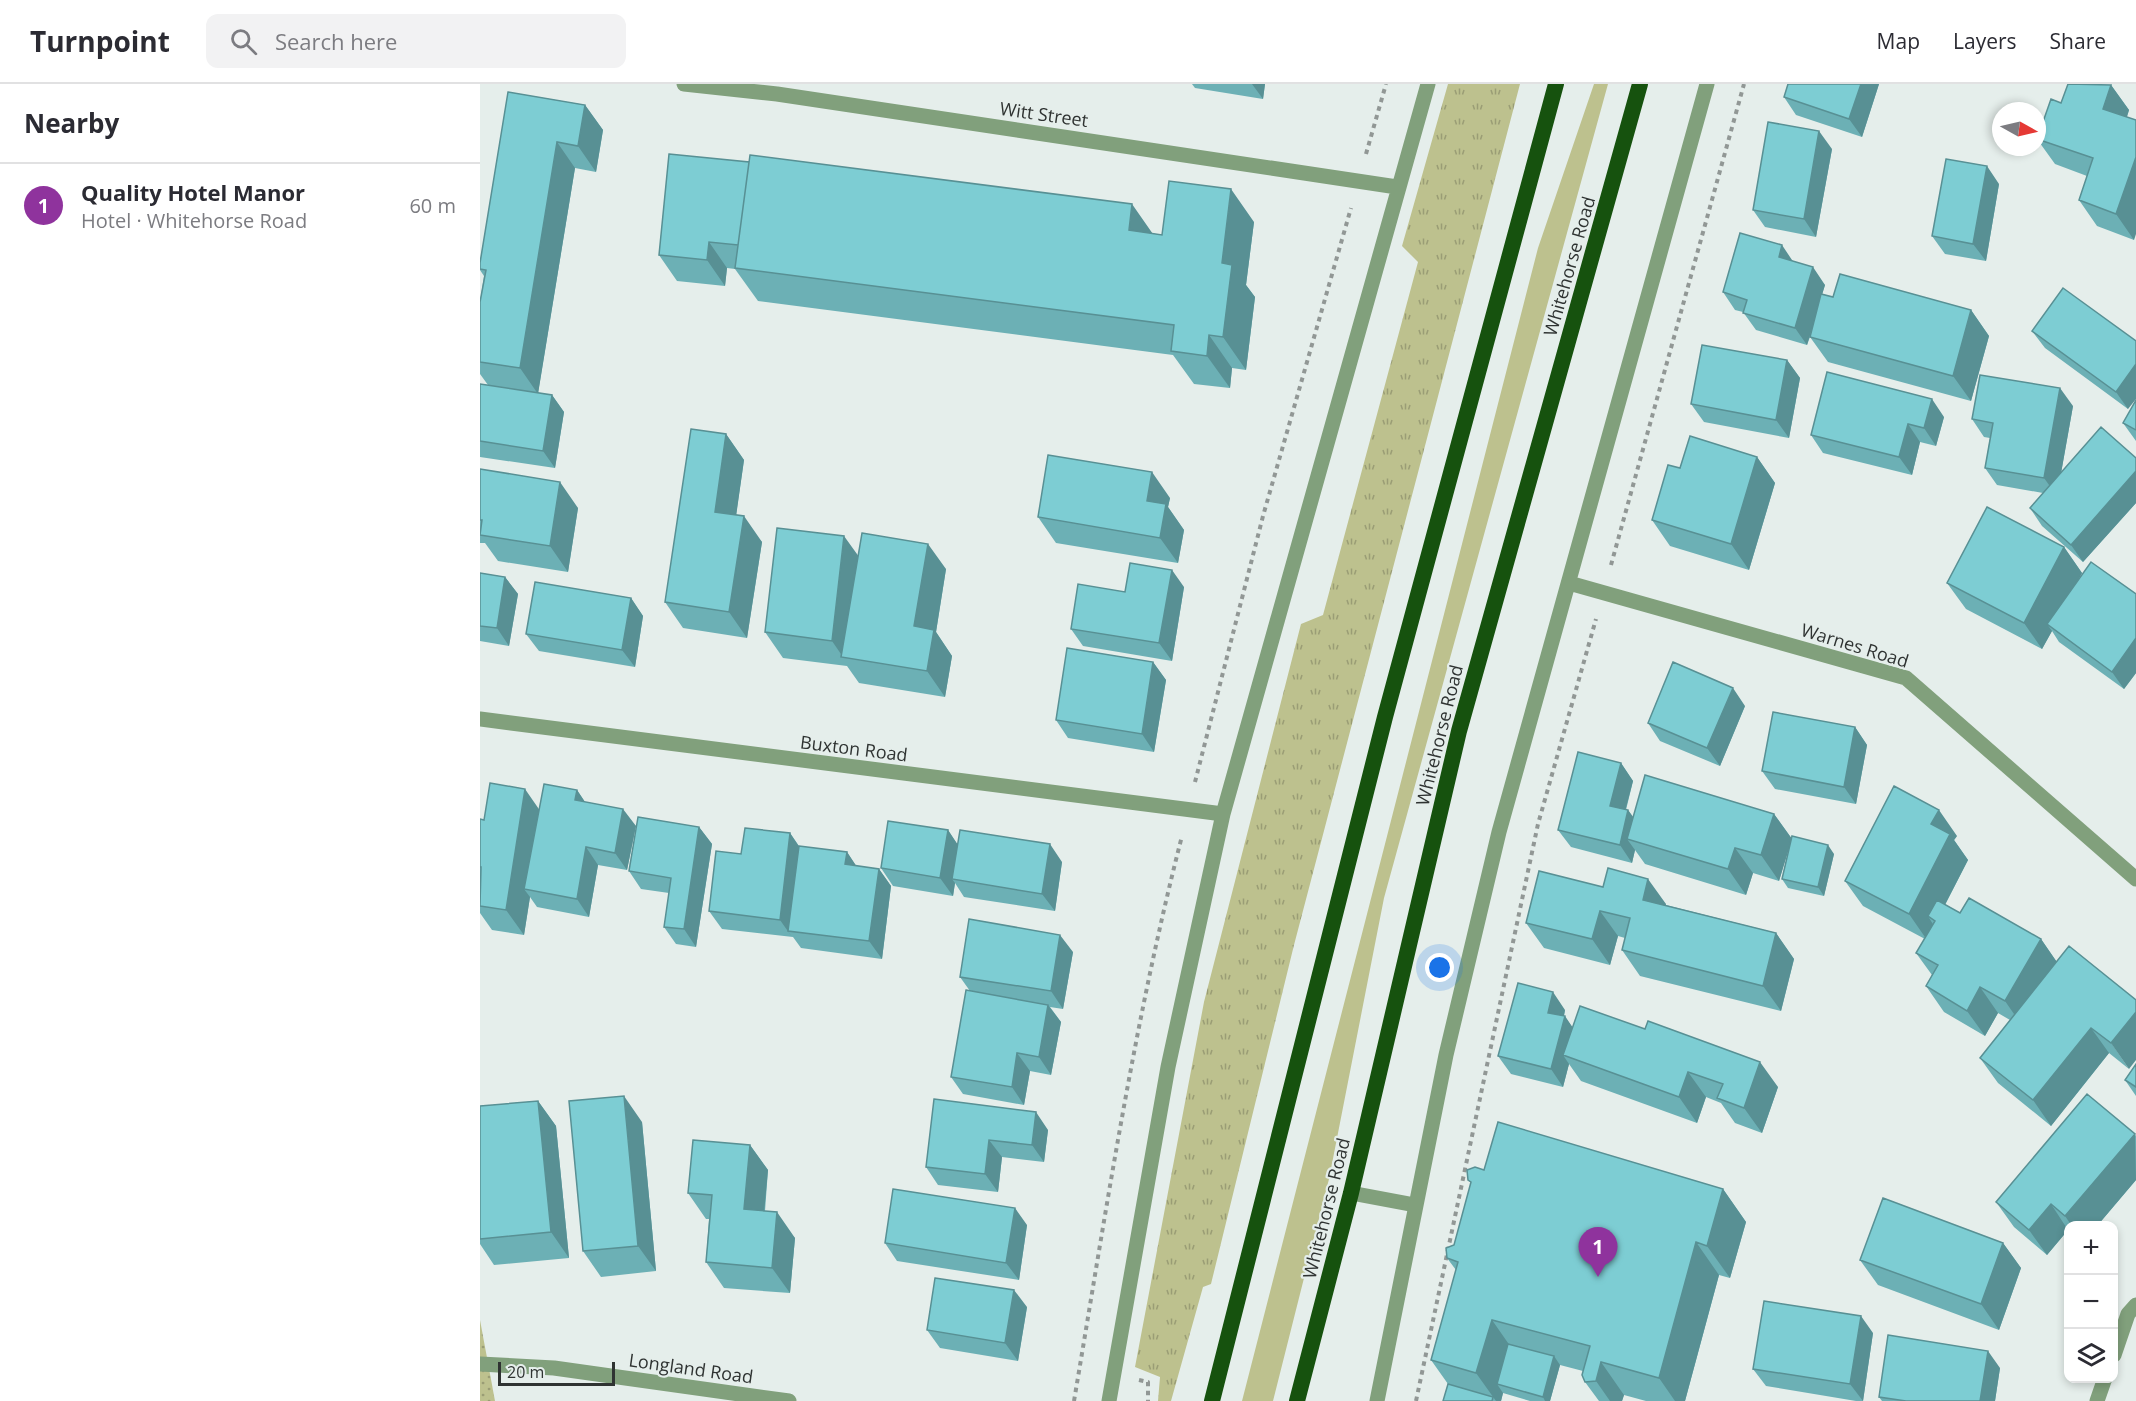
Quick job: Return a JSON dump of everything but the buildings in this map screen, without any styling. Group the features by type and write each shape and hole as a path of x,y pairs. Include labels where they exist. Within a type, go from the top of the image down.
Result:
{"highway":[{"path":"1212,1401 1384,717 1556,84"},
{"name":"Whitehorse Road","path":"1297,1401 1351,1194 1458,731 1640,84"}],"street":[{"name":"Witt Street","path":"684,84 778,89 1398,187"},
{"path":"1109,1401 1168,1066 1223,814 1428,84"},
{"path":"1377,1401 1446,1055 1499,832 1707,84"},
{"name":"Warnes Road","path":"1569,583 1906,678 2136,879"},
{"name":"Buxton Road","path":"480,718 1223,814"},
{"path":"1351,1194 1416,1205"},
{"path":"2118,1343 2128,1314 2136,1305"},
{"name":"Longland Road","path":"480,1364 554,1368 789,1401"},
{"path":"2097,1401 2103,1383"}],"path":[{"path":"1416,1401 1538,824 1744,84"}],"green space":[{"path":"1448,84 1520,84 1294,945 1211,1284 1203,1287 1171,1401 1158,1401 1160,1377 1135,1367 1204,1002 1301,624 1323,615 1418,262 1402,246"},
{"path":"1594,84 1608,84 1384,898 1329,1179 1273,1401 1242,1401 1538,248"},
{"path":"480,1320 495,1401 480,1401"}],"place":[{"name":"Quality Hotel Manor","path":"1598,1277"}]}
